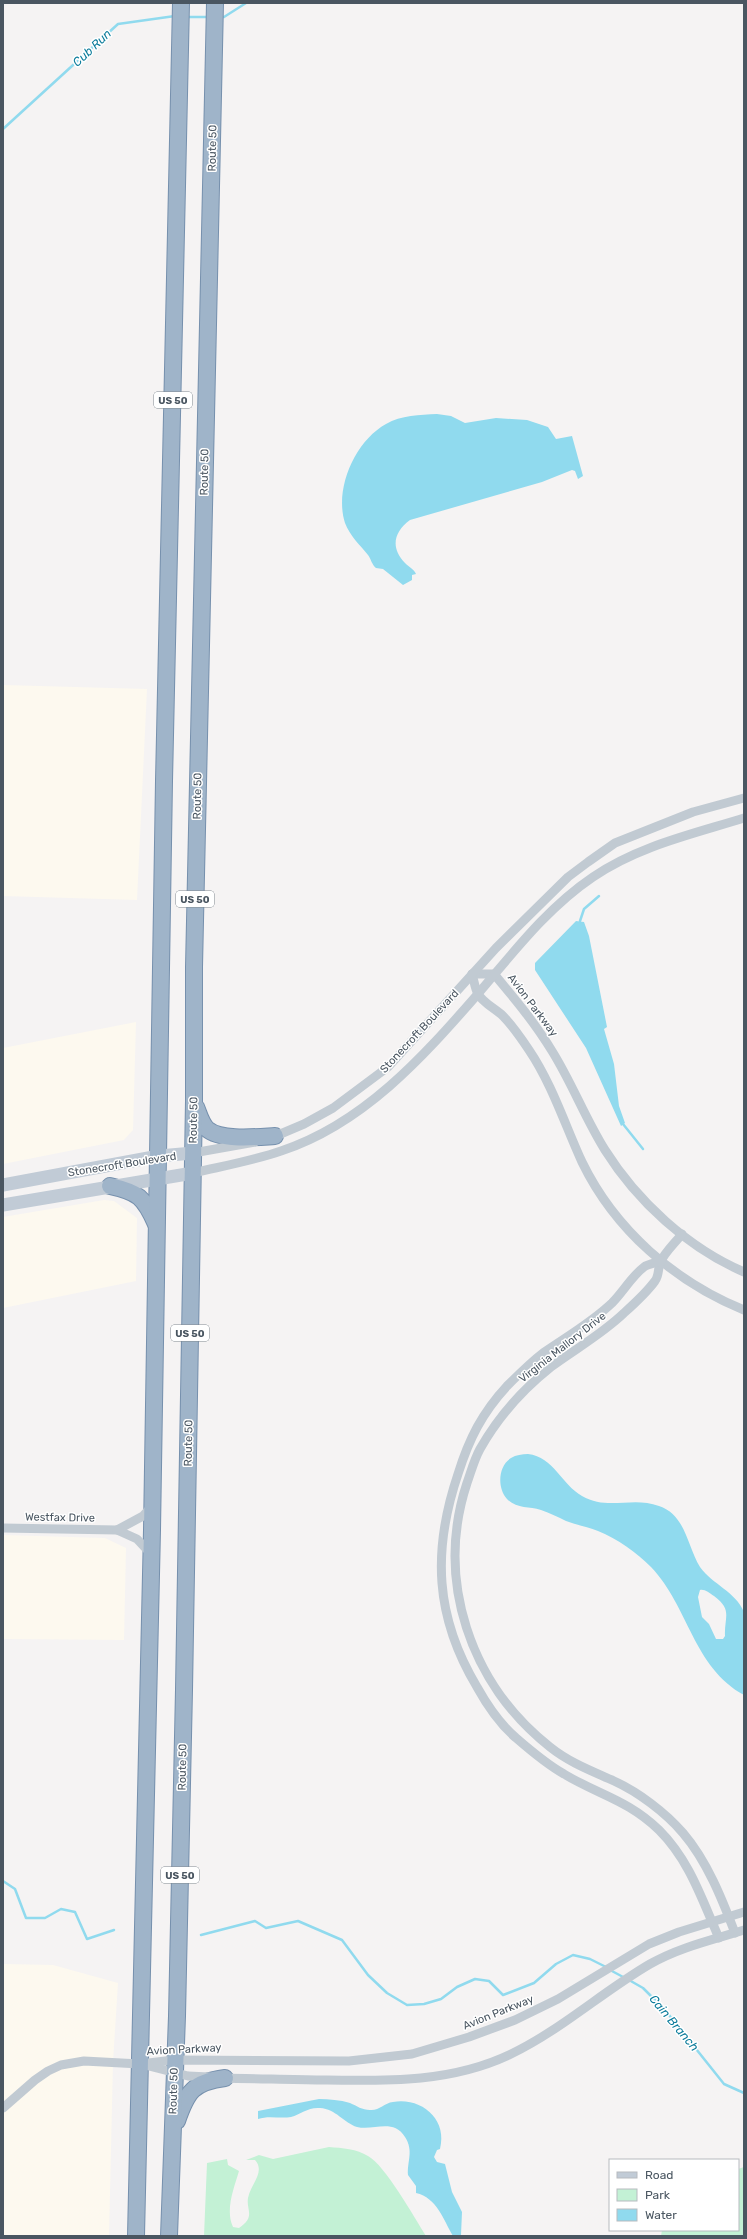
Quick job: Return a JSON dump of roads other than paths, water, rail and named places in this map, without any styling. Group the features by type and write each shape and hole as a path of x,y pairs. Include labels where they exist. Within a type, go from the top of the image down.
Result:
{"highway":[{"name":"US 50","path":"136,2236 152,1554 164,781 181,3"},
{"name":"Route 50","path":"169,2236 171,2138 177,2016 193,1173 194,967 215,3"},
{"path":"194,1101 200,1118 206,1128 218,1134 245,1137 275,1136"},
{"path":"110,1186 131,1190 143,1198 157,1227"},
{"path":"171,2138 186,2096 198,2084 208,2080 225,2078"}],"main road":[{"name":"Stonecroft Boulevard","path":"3,1185 159,1156 193,1153"},
{"name":"Stonecroft Boulevard","path":"3,1205 193,1173"}],"street":[{"name":"Stonecroft Boulevard","path":"193,1153 242,1146 275,1136 304,1124 333,1108 388,1067 472,974 568,878 604,850 615,843 693,812 744,798"},
{"name":"Stonecroft Boulevard","path":"193,1173 249,1161 283,1151 338,1125 393,1085 478,994 533,930 593,876 640,850 744,818"},
{"name":"Avion Parkway","path":"472,974 494,974 532,1019 568,1077 590,1123 623,1175 650,1206 698,1247 744,1272"},
{"path":"472,974 478,994 504,1017 529,1050 547,1080 582,1162 607,1202 623,1223 661,1261 701,1290 744,1310"},
{"name":"Virginia Mallory Drive","path":"682,1234 661,1261 657,1279 624,1314 603,1332 540,1376 522,1393 499,1420 479,1451 464,1493 454,1544 454,1575 464,1618 476,1652 499,1693 510,1708 552,1749 574,1764 616,1782 633,1792 664,1815 682,1832 700,1857 735,1933"},
{"name":"Virginia Mallory Drive","path":"661,1261 645,1266 612,1303 590,1322 525,1368 498,1396 483,1416 469,1441 448,1506 441,1544 441,1592 455,1644 488,1707 513,1735 543,1760 566,1775 633,1808 658,1830 672,1844 690,1870 704,1898 719,1938"},
{"name":"Westfax Drive","path":"117,1530 139,1519 152,1506"},
{"name":"Westfax Drive","path":"3,1528 117,1530 137,1539 152,1554"},
{"name":"Avion Parkway","path":"140,2064 174,2066 349,2061 412,2054 470,2037 515,2020 558,1999 631,1954 672,1935 744,1912"},
{"name":"Avion Parkway","path":"140,2064 174,2066 188,2076 225,2078 394,2080 446,2075 490,2062 516,2052 555,2029 605,1993 641,1970 684,1949 744,1930"},
{"path":"3,2108 35,2080 61,2065 84,2061 140,2064"}],"water":[{"path":"437,414 451,416 465,423 496,418 527,420 548,427 556,439 572,436 583,476 578,479 575,471 572,470 542,482 410,520 400,530 396,540 397,551 400,557 416,574 412,575 412,580 403,585 383,569 376,568 368,555 352,536 345,523 342,510 342,496 350,467 365,442 375,432 386,424 398,419 411,416"},
{"path":"576,921 584,922 589,936 607,1027 604,1029 614,1064 619,1106 625,1123 621,1126 586,1048 535,970 535,963"},
{"path":"528,1454 537,1456 551,1465 568,1485 582,1496 601,1502 649,1503 668,1510 675,1516 685,1532 700,1567 711,1579 730,1593 744,1612 744,1695 727,1683 713,1669 702,1653 664,1583 651,1567 639,1556 620,1542 605,1534 566,1521 541,1510 523,1507 507,1499 500,1483 503,1466 511,1458 517,1455","holes":["700,1590 704,1590 714,1596 724,1605 726,1614 725,1636 723,1639 716,1639 709,1624 702,1617 698,1597"]},
{"path":"319,2099 342,2101 367,2110 373,2110 393,2102 403,2101 413,2103 430,2112 440,2128 441,2138 440,2149 437,2150 434,2157 437,2162 445,2164 452,2192 462,2212 461,2235 453,2236 439,2210 434,2204 429,2199 416,2193 416,2186 408,2175 410,2151 408,2142 400,2131 395,2128 383,2126 363,2128 357,2127 335,2113 320,2108 308,2110 291,2117 266,2117 258,2119 258,2111"}],"waterway":[{"name":"Cub Run","path":"220,17 224,17 246,3"},
{"name":"Cub Run","path":"3,129 118,24 175,16"},
{"name":"Cub Run","path":"186,17 209,17"},
{"path":"580,921 584,909 599,896"},
{"path":"623,1124 643,1149"},
{"name":"Cain Branch","path":"3,1881 15,1889 26,1918 45,1918 61,1909 75,1912 87,1939 114,1930"},
{"name":"Cain Branch","path":"201,1935 255,1921 266,1928 298,1921 342,1940 368,1975 387,1993 407,2005 424,2004 441,1999 457,1987 475,1979 489,1981 503,1995 534,1983 556,1964 573,1955 590,1959 606,1967"},
{"name":"Cain Branch","path":"610,1970 625,1978"},
{"name":"Cain Branch","path":"629,1980 643,1988 665,2010 724,2084 744,2093"}]}
